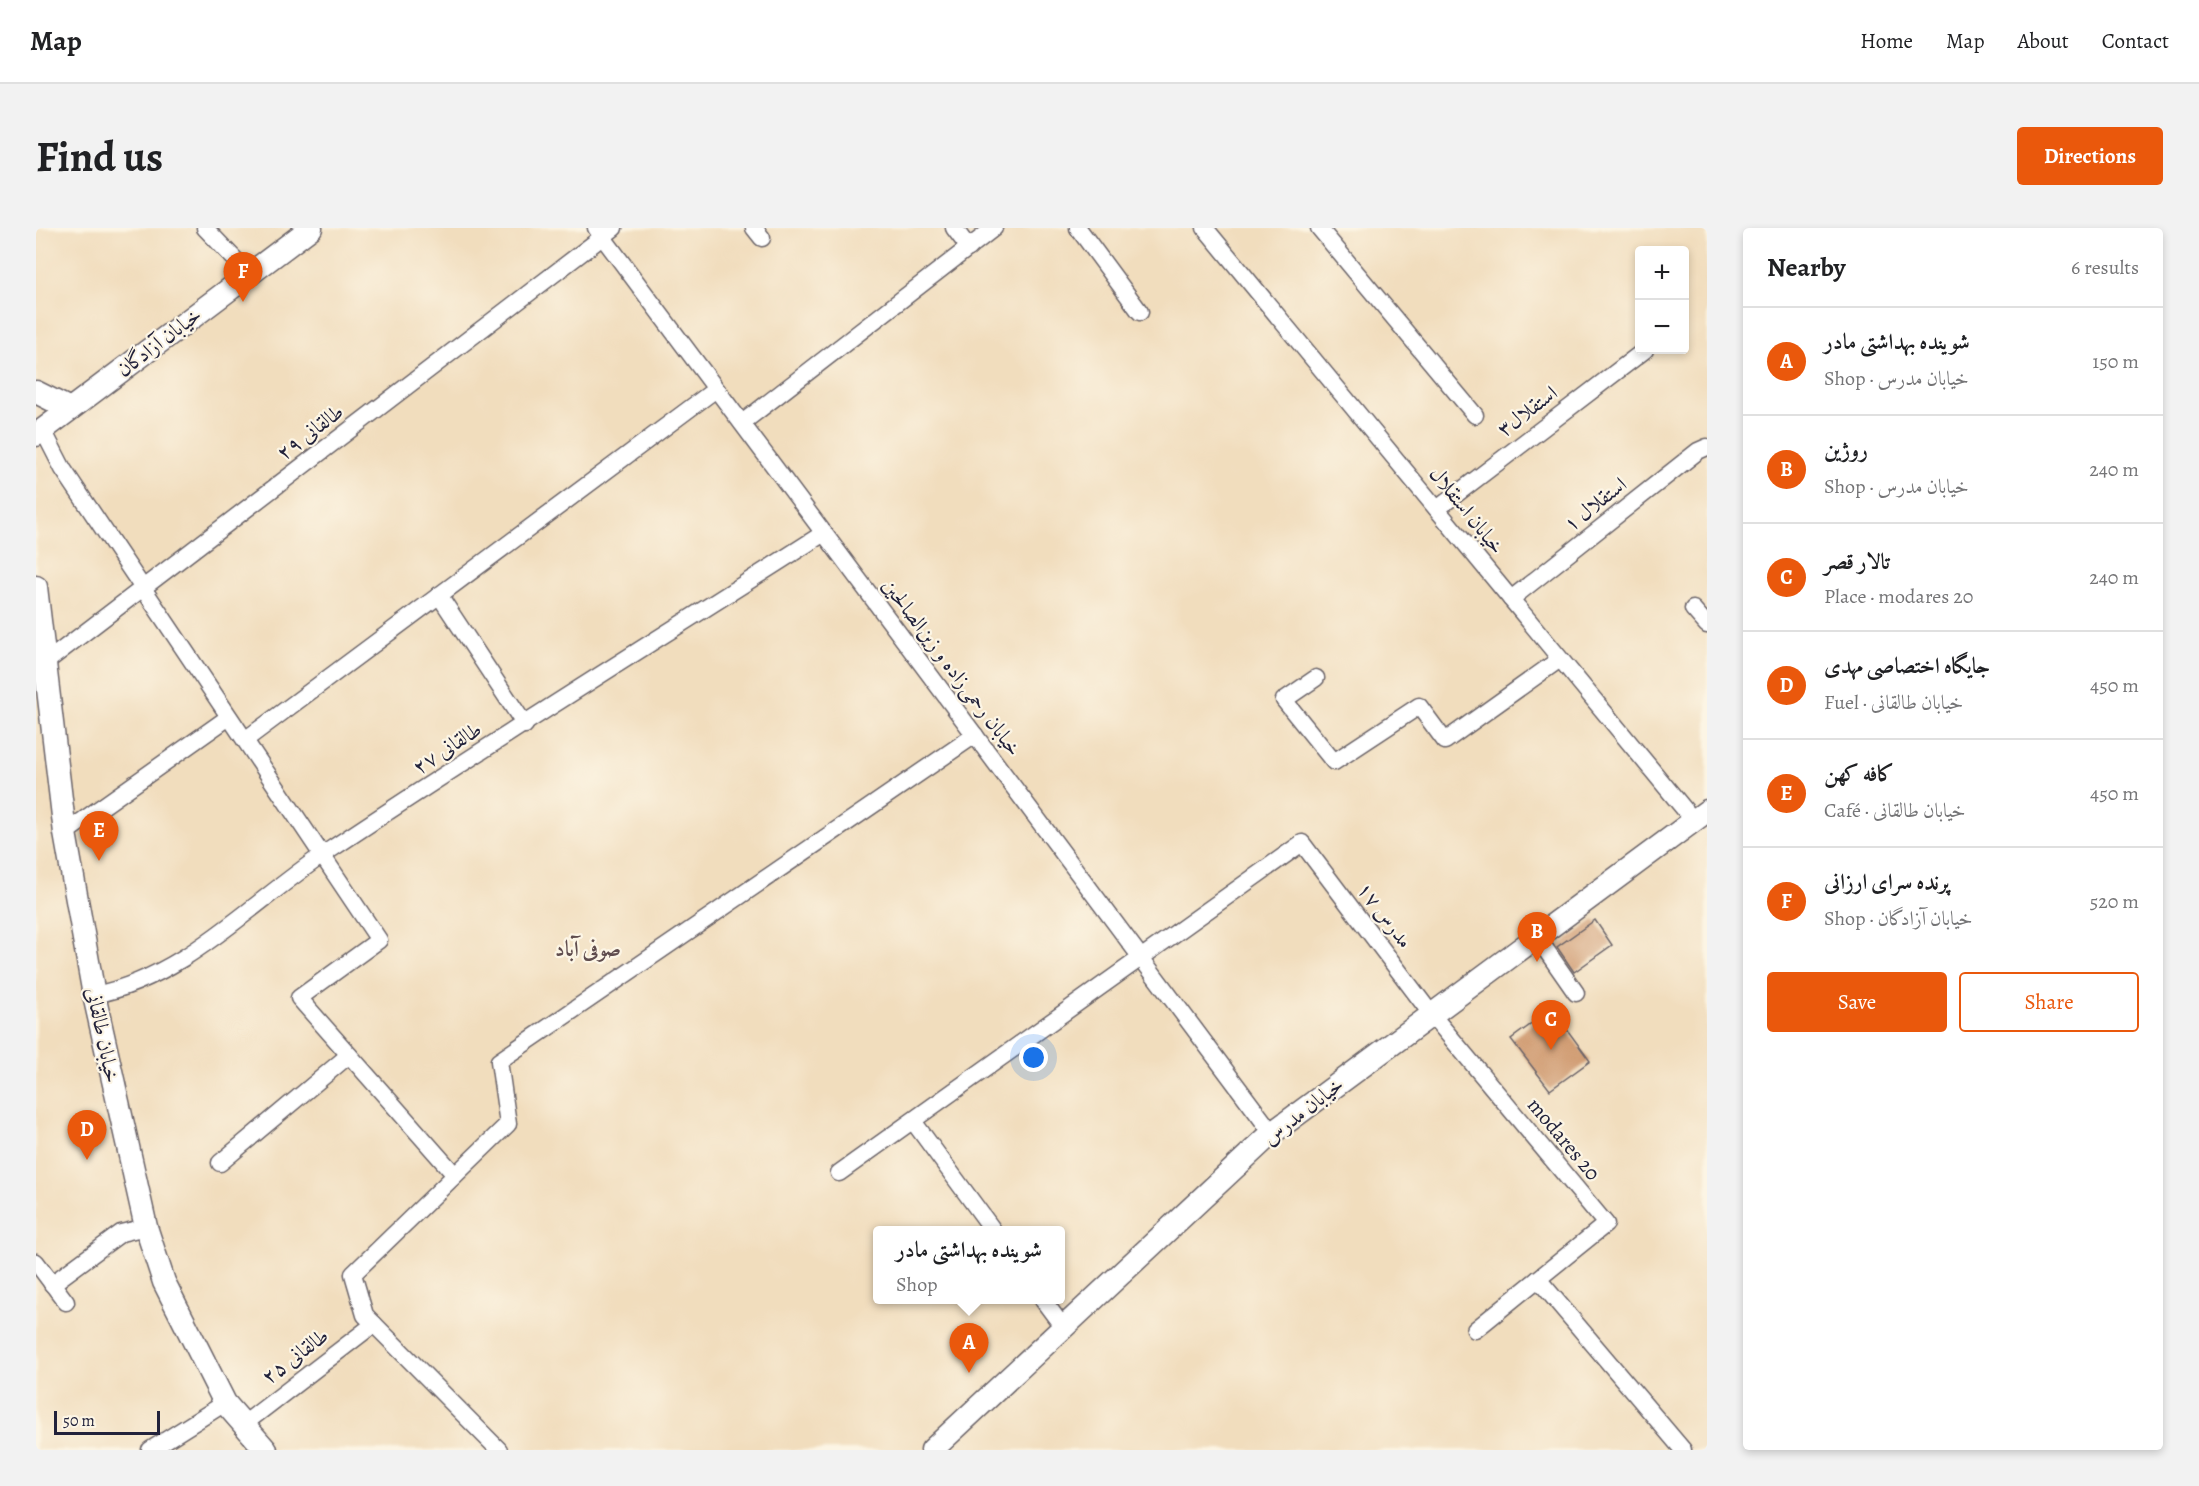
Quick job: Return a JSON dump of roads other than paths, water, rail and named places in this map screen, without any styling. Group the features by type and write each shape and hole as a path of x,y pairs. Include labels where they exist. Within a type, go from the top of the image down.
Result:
{"main road":[{"name":"خیابان آزادگان","path":"38,432 311,228"},
{"path":"36,392 67,411"},
{"name":"خیابان طالقانی","path":"36,587 41,666 65,832 94,995 146,1227 164,1282 225,1403 266,1450"},
{"name":"خیابان مدرس","path":"932,1450 1272,1132 1701,816"}],"street":[{"path":"205,228 249,274"},
{"path":"954,228 969,248"},
{"path":"742,423 994,228"},
{"path":"1078,228 1140,312"},
{"name":"خیابان استقلال","path":"1205,228 1560,659 1701,816"},
{"path":"1319,228 1475,415"},
{"name":"خیابان رحمی‌زاده و زین‌الصالحین","path":"604,231 716,388 1272,1132"},
{"name":"طالقانی ۲۹","path":"41,666 604,231"},
{"name":"استقلال۳","path":"1437,508 1639,354"},
{"path":"245,740 716,388"},
{"path":"38,432 379,940 298,998 455,1175"},
{"name":"استقلال ۱","path":"1511,599 1698,451 1707,447"},
{"name":"طالقانی ۲۷","path":"94,995 118,990 166,970 322,855 824,533"},
{"path":"439,595 525,725"},
{"path":"1693,609 1707,625"},
{"path":"1316,678 1284,700 1334,762 1419,706 1445,741 1560,659"},
{"path":"65,832 229,717"},
{"path":"498,1450 365,1315 353,1274 508,1124 499,1060 975,735"},
{"name":"مدرس ۱۷","path":"1142,957 1302,843 1432,1015"},
{"path":"1537,937 1576,993"},
{"path":"839,1173 1142,957"},
{"name":"modares 20","path":"1432,1015 1606,1224 1538,1279"},
{"path":"220,1163 349,1055"},
{"path":"913,1120 990,1226"},
{"path":"52,1284 121,1233 146,1227"},
{"path":"36,1262 66,1302"},
{"path":"1475,1330 1538,1279 1683,1450"},
{"path":"1047,1304 1063,1327"},
{"name":"طالقانی ۲۵","path":"244,1424 374,1324"},
{"path":"150,1450 225,1403"}],"place":[{"name":"پرنده سرای ارزانی","path":"243,302"},
{"name":"کافه کهن","path":"99,861"},
{"name":"روژین","path":"1537,962"},
{"name":"تالار قصر","path":"1551,1050"},
{"name":"جایگاه اختصاصی مهدی","path":"87,1160"},
{"name":"شوینده بهداشتی مادر","path":"969,1373"}],"district":[{"name":"صوفی آباد","path":"588,948"}]}
